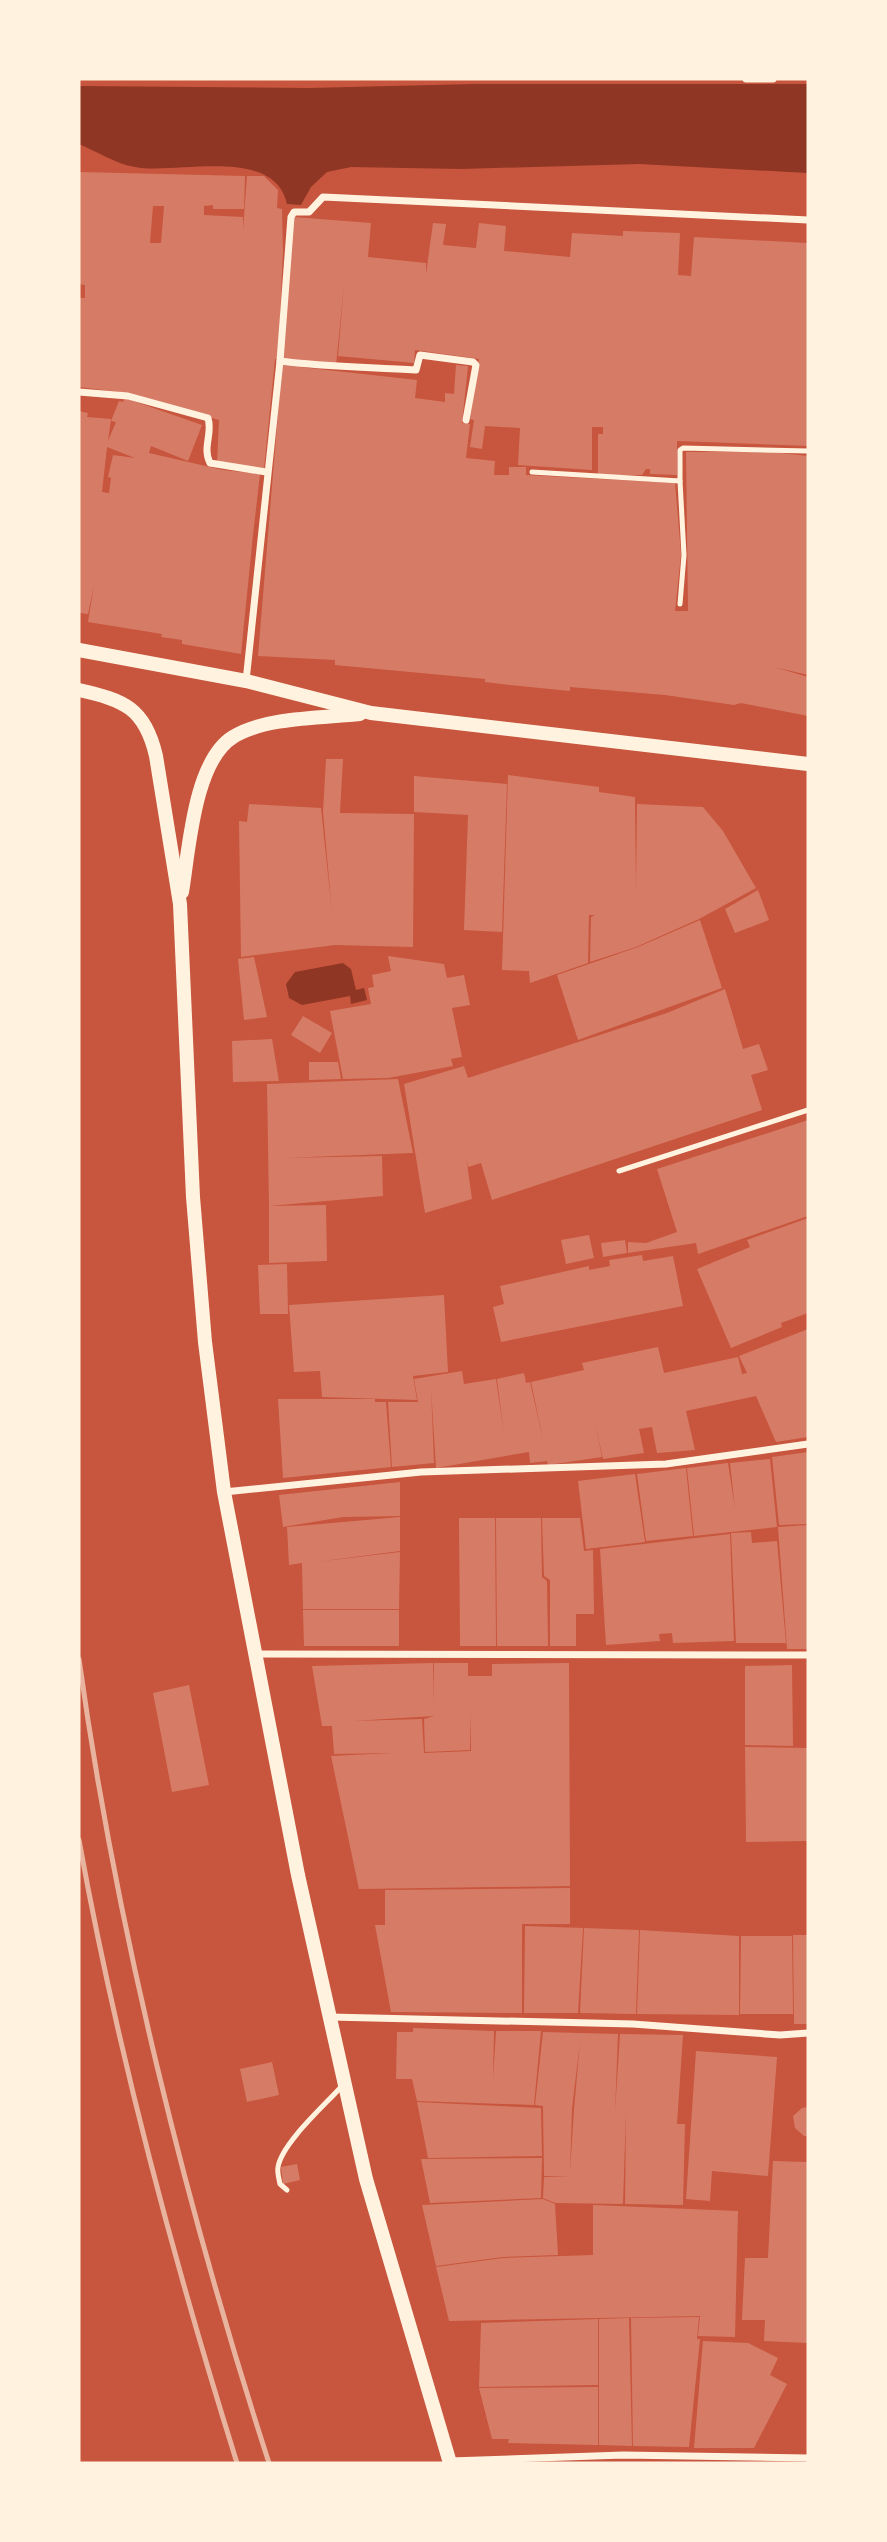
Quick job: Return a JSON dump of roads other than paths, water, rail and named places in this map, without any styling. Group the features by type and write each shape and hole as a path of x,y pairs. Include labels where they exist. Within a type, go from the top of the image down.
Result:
{"main road":[{"path":"79,650 246,681 372,713 808,764"},
{"path":"79,690 108,696 127,706 144,720 150,733 180,904 193,1197 205,1342 224,1492 344,2084 388,2258 449,2462"},
{"path":"180,904 201,788 213,758 232,737 268,725 372,713"}],"street":[{"path":"746,79 773,79"},
{"path":"246,681 266,472 280,361 291,217 294,212 309,212 323,197 808,220"},
{"path":"280,361 337,368 353,366 416,370 420,355 473,362 476,365 466,420"},
{"path":"79,392 128,396 208,418 210,424 205,454 210,463 266,472"},
{"path":"224,1492 421,1472 666,1464 808,1444"},
{"path":"255,1654 808,1656"},
{"path":"329,2017 633,2024 780,2035 808,2033"},
{"path":"449,2462 624,2455 808,2458"}],"lane":[{"path":"680,604 684,555 680,450 808,451"},
{"path":"532,472 680,481"},
{"path":"619,1171 808,1110"},
{"path":"287,2190 280,2184 278,2167 282,2157 297,2136 344,2084"}],"railway":[{"path":"79,1659 113,1861 157,2065 210,2267 269,2463"},
{"path":"79,1840 111,1997 148,2154 237,2463"}]}
